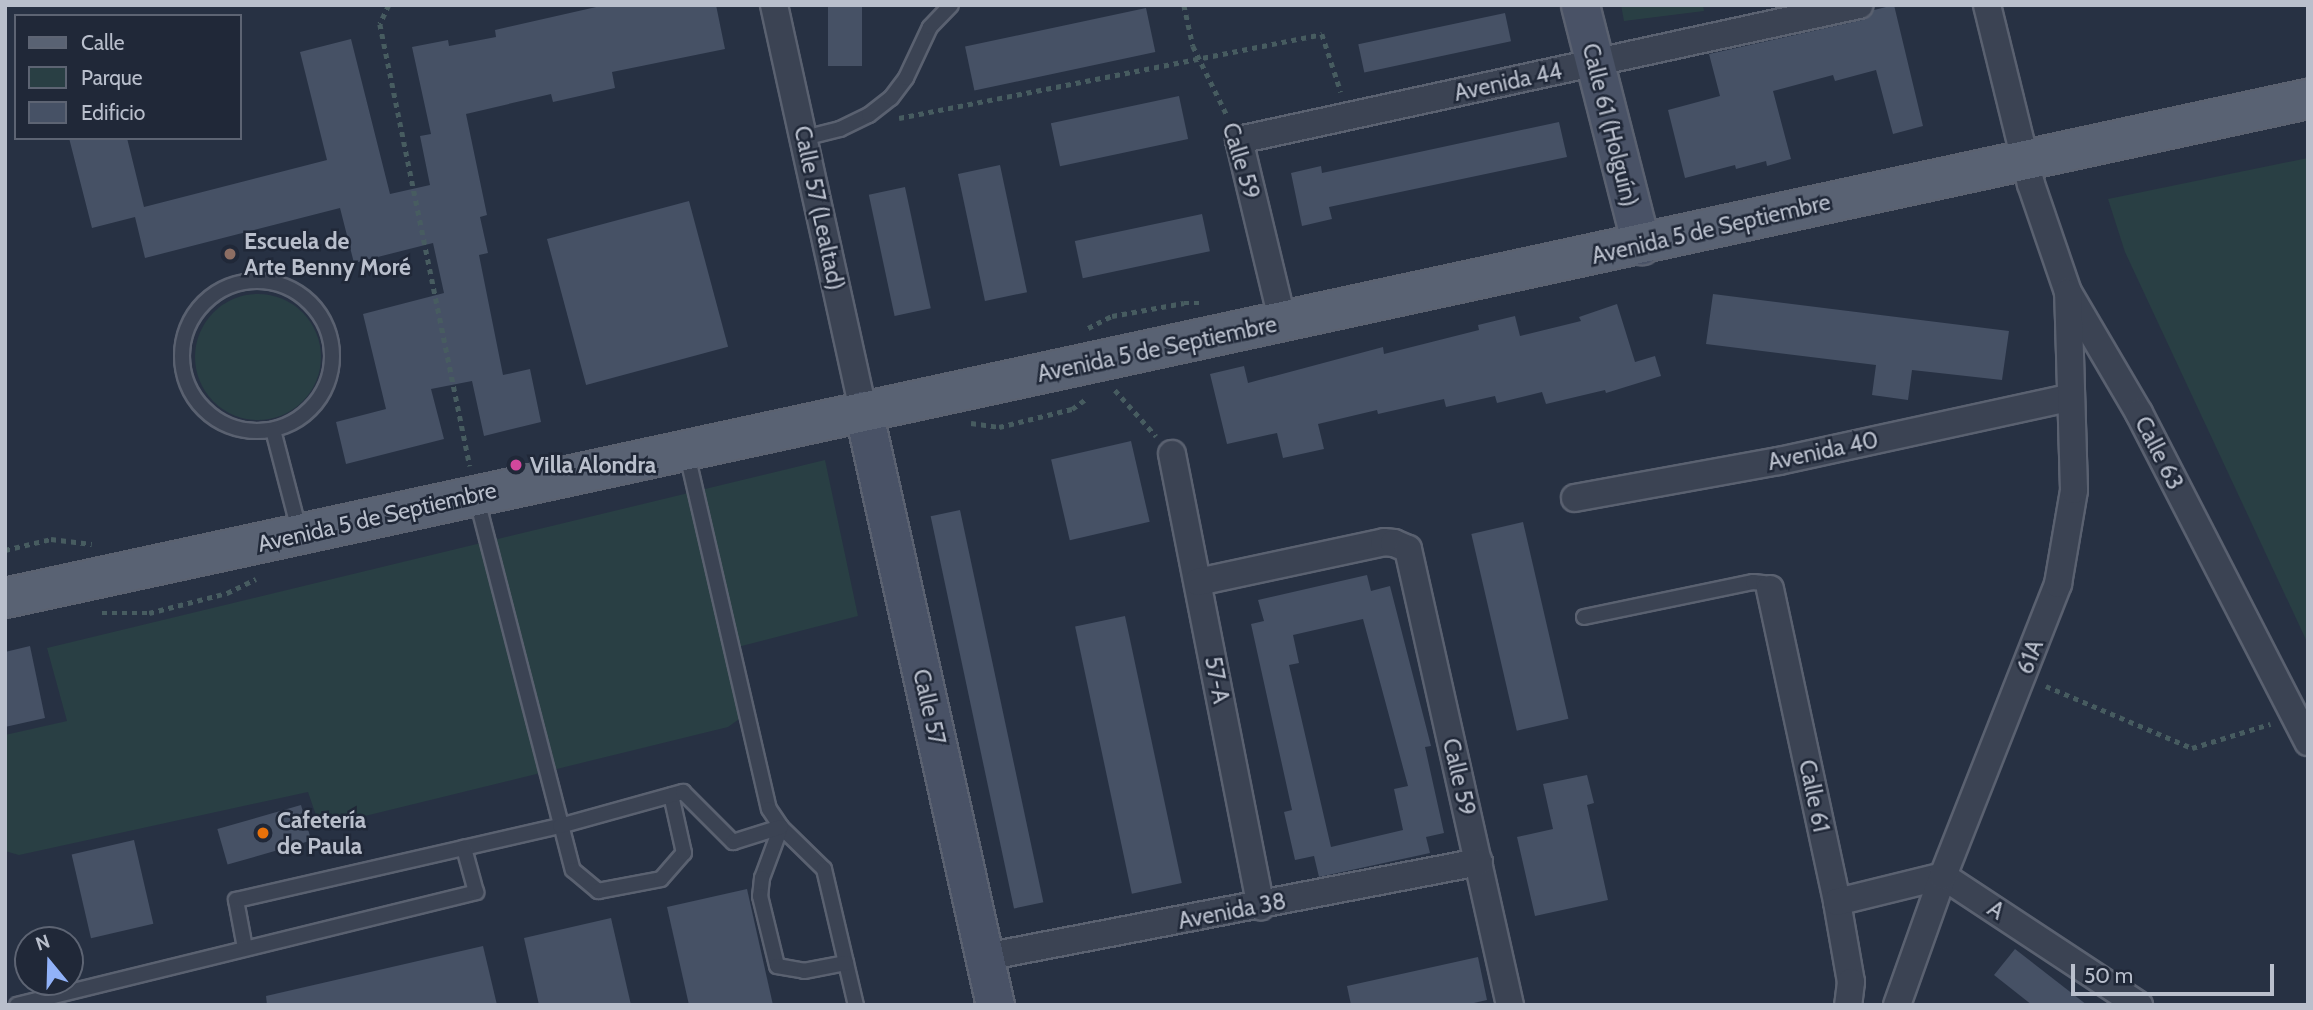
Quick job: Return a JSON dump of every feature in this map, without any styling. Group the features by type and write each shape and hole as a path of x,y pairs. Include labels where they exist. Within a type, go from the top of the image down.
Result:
{"main road":[{"name":"Avenida 5 de Septiembre","path":"5,598 863,410 1283,323 2025,158 2308,99"}],"street":[{"name":"Calle 57 (Lealtad)","path":"774,5 863,410"},
{"name":"Calle 61 (Holguín)","path":"1580,5 1641,245"},
{"name":"Avenida 44","path":"1239,140 1859,5"},
{"name":"Calle 63","path":"1987,5 2031,184 2068,292 2139,413 2308,742"},
{"name":"Calle 59","path":"1239,140 1283,323"},
{"name":"61A","path":"1897,1005 1943,876 2022,676 2060,570 2074,490 2069,398 2068,292"},
{"name":"Avenida 40","path":"1575,498 1779,461 2069,398"},
{"name":"Calle 57","path":"863,410 995,1005"},
{"name":"57-A","path":"1172,454 1261,906"},
{"name":"Calle 59","path":"1198,582 1384,542 1408,549 1510,1005"},
{"name":"Calle 61","path":"1770,589 1837,902 1851,982 1848,1005"},
{"name":"Avenida 38","path":"985,957 1479,862"},
{"path":"1837,902 1943,876"},
{"name":"A","path":"1943,876 2139,1005"}],"lane":[{"path":"804,138 840,129 869,115 891,98 906,78 930,27 951,5"},
{"path":"246,281 272,281 296,290 316,307 329,329 334,355 330,381 317,404 297,421 273,430 249,432 226,425 206,412 191,393 183,371 182,347 185,335 202,304 221,289 246,281"},
{"path":"273,430 300,535"},
{"path":"686,449 769,808 781,827 824,869 856,1005"},
{"path":"476,495 573,870 598,891 661,879 684,852 671,795"},
{"path":"1584,617 1753,582 1763,583 1770,589"},
{"path":"245,948 236,900 560,826 682,792 733,842 781,827"},
{"path":"781,827 762,878 760,896 777,966 804,971 846,963"},
{"path":"18,1005 475,892 464,848"}],"path":[{"path":"389,5 380,24 476,495"},
{"name":"Calle 59","path":"1184,5 1193,46 1239,140"},
{"path":"893,119 1322,34 1349,116"},
{"path":"1112,387 1172,454"},
{"path":"2022,676 2192,748 2295,717"}],"green space":[{"path":"1621,5 1703,5 1704,11 1624,21"},
{"path":"2308,158 2308,644 2125,252 2108,199"},
{"path":"258,294 282,299 302,313 316,333 321,357 316,381 302,401 282,415 258,420 234,415 214,401 200,381 195,357 200,333 214,313 234,299"},
{"path":"825,460 858,616 726,650 742,717 728,727 320,827 308,792 19,855 5,851 5,735 67,721 47,648"}],"building":[{"path":"605,5 716,5 725,49 612,72 615,88 553,102 551,94 466,114 487,215 480,217 488,253 479,255 503,375 530,369 541,422 484,436 472,381 431,389 444,439 346,464 336,422 386,409 363,314 444,293 433,243 354,263 340,208 145,258 135,217 92,228 70,140 127,140 144,207 327,160 300,52 351,39 390,194 430,185 420,136 431,134 412,47 448,40 449,46 496,37 495,30"},
{"path":"828,5 862,5 862,66 828,66"},
{"path":"1894,5 1923,126 1893,134 1876,70 1835,81 1833,75 1773,91 1791,159 1767,166 1766,161 1736,169 1735,165 1685,178 1668,110 1720,96 1709,54 1862,20 1874,10"},
{"path":"1146,8 1155,52 974,90 965,46"},
{"path":"1505,13 1511,41 1364,73 1358,44"},
{"path":"1179,96 1188,139 1060,166 1051,123"},
{"path":"1559,122 1567,157 1329,207 1332,219 1302,226 1291,173 1321,166 1322,173"},
{"path":"1000,165 1027,292 985,301 958,174"},
{"path":"905,187 931,308 895,316 869,195"},
{"path":"689,201 728,347 586,385 547,239"},
{"path":"1202,214 1210,251 1083,278 1075,241"},
{"path":"1713,294 2009,331 2002,380 1912,370 1908,400 1872,395 1876,365 1706,344"},
{"path":"1617,304 1635,362 1655,356 1661,376 1606,393 1605,390 1546,404 1542,392 1497,403 1495,396 1446,407 1444,399 1378,414 1377,410 1318,424 1324,449 1283,458 1277,433 1227,444 1210,374 1244,366 1248,383 1383,347 1384,354 1479,330 1478,325 1515,316 1520,336 1581,321 1579,317"},
{"path":"1131,441 1150,522 1070,540 1051,459"},
{"path":"960,510 1043,902 1014,908 931,516"},
{"path":"1523,522 1568,719 1517,731 1471,534"},
{"path":"1367,575 1371,591 1390,586 1431,746 1425,747 1444,833 1426,837 1430,853 1319,877 1314,856 1295,860 1284,812 1292,810 1251,624 1264,621 1258,600","holes":["1363,619 1408,786 1394,789 1403,830 1331,847 1289,665 1299,663 1293,635"]},
{"path":"1125,616 1182,883 1132,894 1075,627"},
{"path":"30,646 45,718 5,727 5,652"},
{"path":"1587,775 1594,803 1587,805 1608,900 1535,916 1517,837 1553,829 1543,784"},
{"name":"Cafetería de Paula","path":"301,805 311,841 228,865 217,829"},
{"path":"134,840 153,924 91,938 72,854"},
{"path":"747,889 773,1005 689,1005 667,907"},
{"path":"611,918 631,1005 539,1005 524,938"},
{"path":"483,946 497,1005 267,1005 266,996"},
{"path":"2015,949 2087,1005 2032,1005 1994,975"},
{"path":"1478,957 1487,1000 1465,1005 1351,1005 1347,986"}],"place":[{"name":"Escuela de Arte Benny Moré","path":"230,254"},
{"name":"Villa Alondra","path":"516,465"},
{"name":"Cafetería de Paula","path":"263,833"}]}
